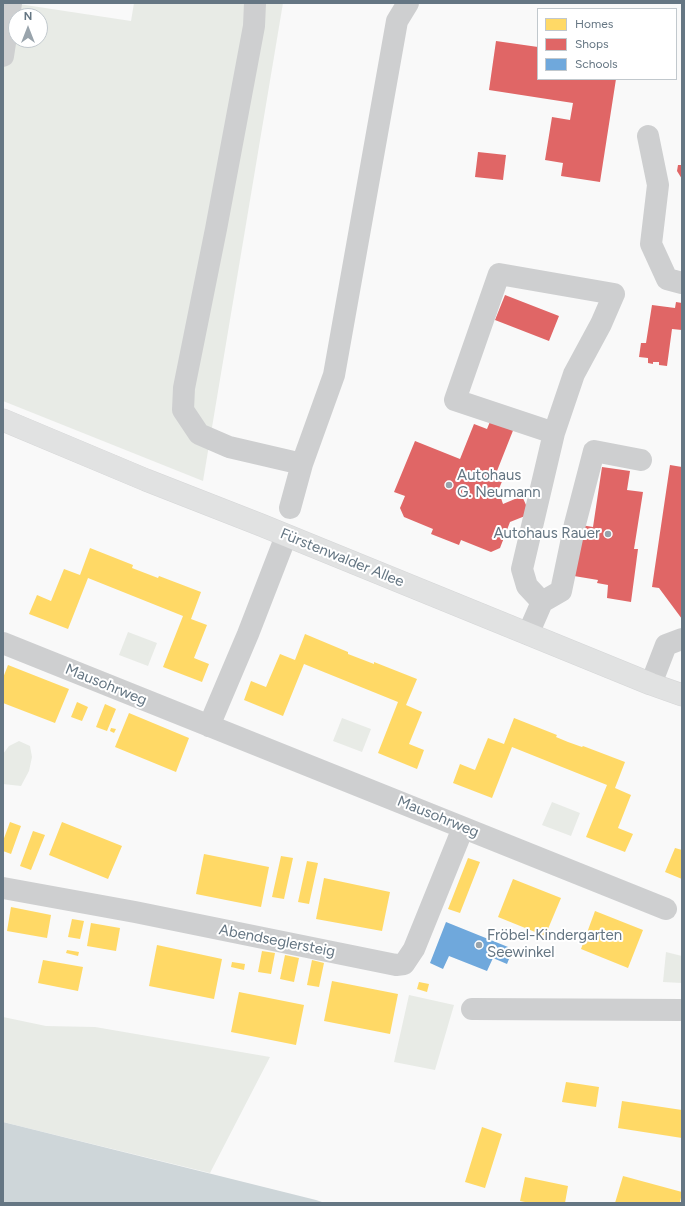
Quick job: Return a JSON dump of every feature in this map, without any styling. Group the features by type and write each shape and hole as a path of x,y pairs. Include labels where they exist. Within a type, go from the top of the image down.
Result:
{"main road":[{"name":"Fürstenwalder Allee","path":"3,420 146,480 651,684 682,695"}],"street":[{"path":"3,56 11,3"},
{"path":"255,3 254,26 216,229 184,388 184,410 198,434 228,447 302,464"},
{"path":"290,508 302,464 334,375 396,21 408,3"},
{"path":"648,136 658,185 651,244 667,279 682,283"},
{"path":"542,602 527,586 522,569 554,433 574,374 601,324 614,294 499,274 455,400 554,433"},
{"path":"528,634 542,602 561,591 575,524 594,451 642,460"},
{"path":"209,726 248,634 286,536"},
{"path":"651,684 666,645 682,639"},
{"name":"Mausohrweg","path":"3,643 68,661 141,690 209,726 464,828 492,830 564,859 666,908"},
{"name":"Abendseglersteig","path":"3,888 135,912 396,965 404,964 414,949 464,828"},
{"path":"472,1009 682,1010"}],"shaded area":[{"path":"3,3 45,8 8,8 8,48 48,48 48,8 131,21 134,3 283,3 203,481 3,401"},
{"path":"128,632 157,643 148,666 119,655"},
{"path":"342,718 371,729 362,752 333,741"},
{"path":"19,741 30,746 32,757 29,771 21,786 3,784 3,754 9,746"},
{"path":"552,802 580,813 571,836 542,825"},
{"path":"666,952 682,956 682,983 663,982"},
{"path":"409,995 454,1005 435,1070 394,1062"},
{"path":"3,1017 46,1026 95,1027 270,1057 210,1173 3,1122"},
{"path":"3,1122 316,1200 325,1203 3,1203"}],"building: Homes":[{"path":"90,548 133,565 132,568 158,578 159,576 201,592 191,619 207,625 194,658 209,664 202,682 163,667 183,616 88,578 68,629 29,614 37,595 51,601 64,569 80,575"},
{"path":"305,634 348,652 348,654 374,664 374,662 417,679 406,705 422,712 409,744 424,750 417,769 378,753 398,702 304,664 283,716 244,700 251,681 266,687 280,654 295,660"},
{"path":"8,665 69,689 55,723 3,703 3,678"},
{"path":"77,702 88,707 82,721 71,717"},
{"path":"105,704 116,709 107,731 96,727"},
{"path":"129,713 189,738 176,772 115,747"},
{"path":"514,718 557,735 556,737 568,742 625,762 615,788 631,795 618,828 633,834 625,852 586,837 607,785 512,747 492,798 453,783 460,764 475,770 488,738 504,744"},
{"path":"111,728 116,729 114,733 110,731"},
{"path":"10,822 21,826 11,854 3,851 3,841"},
{"path":"62,822 122,846 108,879 49,855"},
{"path":"33,831 45,835 31,870 20,866"},
{"path":"675,848 682,850 682,879 665,872"},
{"path":"204,854 269,867 261,907 196,894"},
{"path":"281,856 293,858 284,899 272,897"},
{"path":"468,858 480,862 460,913 448,909"},
{"path":"307,861 318,863 309,904 298,902"},
{"path":"324,878 390,892 382,931 316,919"},
{"path":"513,879 561,898 545,936 498,917"},
{"path":"11,907 51,915 47,938 7,931"},
{"path":"595,911 643,930 628,968 581,949"},
{"path":"72,919 84,921 80,939 68,937"},
{"path":"91,923 120,928 116,951 87,946"},
{"path":"157,945 222,959 214,999 149,986"},
{"path":"67,950 79,952 78,956 66,953"},
{"path":"262,951 275,953 271,974 258,972"},
{"path":"285,955 299,958 294,982 280,979"},
{"path":"43,960 83,967 78,991 38,983"},
{"path":"312,960 324,963 319,987 307,985"},
{"path":"232,962 245,964 244,970 231,967"},
{"path":"332,981 398,994 390,1034 324,1021"},
{"path":"419,982 429,984 427,992 417,989"},
{"path":"239,992 304,1005 296,1045 231,1032"},
{"path":"566,1082 599,1087 596,1107 562,1102"},
{"path":"622,1101 682,1110 682,1138 618,1128"},
{"path":"482,1127 502,1134 485,1188 465,1182"},
{"path":"623,1176 682,1192 680,1203 615,1203"},
{"path":"525,1177 568,1186 565,1203 530,1203 520,1201"}],"building: Shops":[{"path":"496,41 537,47 537,80 616,80 600,182 561,176 563,163 545,160 552,117 570,120 573,103 489,90"},
{"path":"478,152 506,155 503,180 475,177"},
{"path":"681,162 682,179 677,171 678,165 681,165"},
{"path":"505,295 559,316 549,341 495,320"},
{"path":"676,302 682,303 682,330 672,329 667,366 659,365 659,362 653,362 653,364 648,363 648,358 639,357 641,343 646,343 652,305 675,308"},
{"name":"Autohaus G. Neumann","path":"491,419 514,428 495,476 503,479 496,496 501,498 503,504 522,496 530,514 510,522 500,548 491,552 461,540 459,545 431,534 433,529 404,517 400,508 405,496 394,492 415,441 460,459 474,424 487,429"},
{"path":"670,465 682,467 682,619 659,588 652,587"},
{"name":"Autohaus Rauer","path":"602,467 630,471 627,490 643,492 634,549 638,549 631,602 607,598 608,585 597,583 598,580 574,576 581,525 593,527"}],"building: Schools":[{"path":"446,922 513,949 507,964 493,958 487,971 449,956 443,969 430,963"}],"place":[{"name":"Autohaus G. Neumann","path":"449,485"},
{"name":"Autohaus Rauer","path":"608,534"},
{"name":"Fröbel-Kindergarten Seewinkel","path":"479,945"}]}
